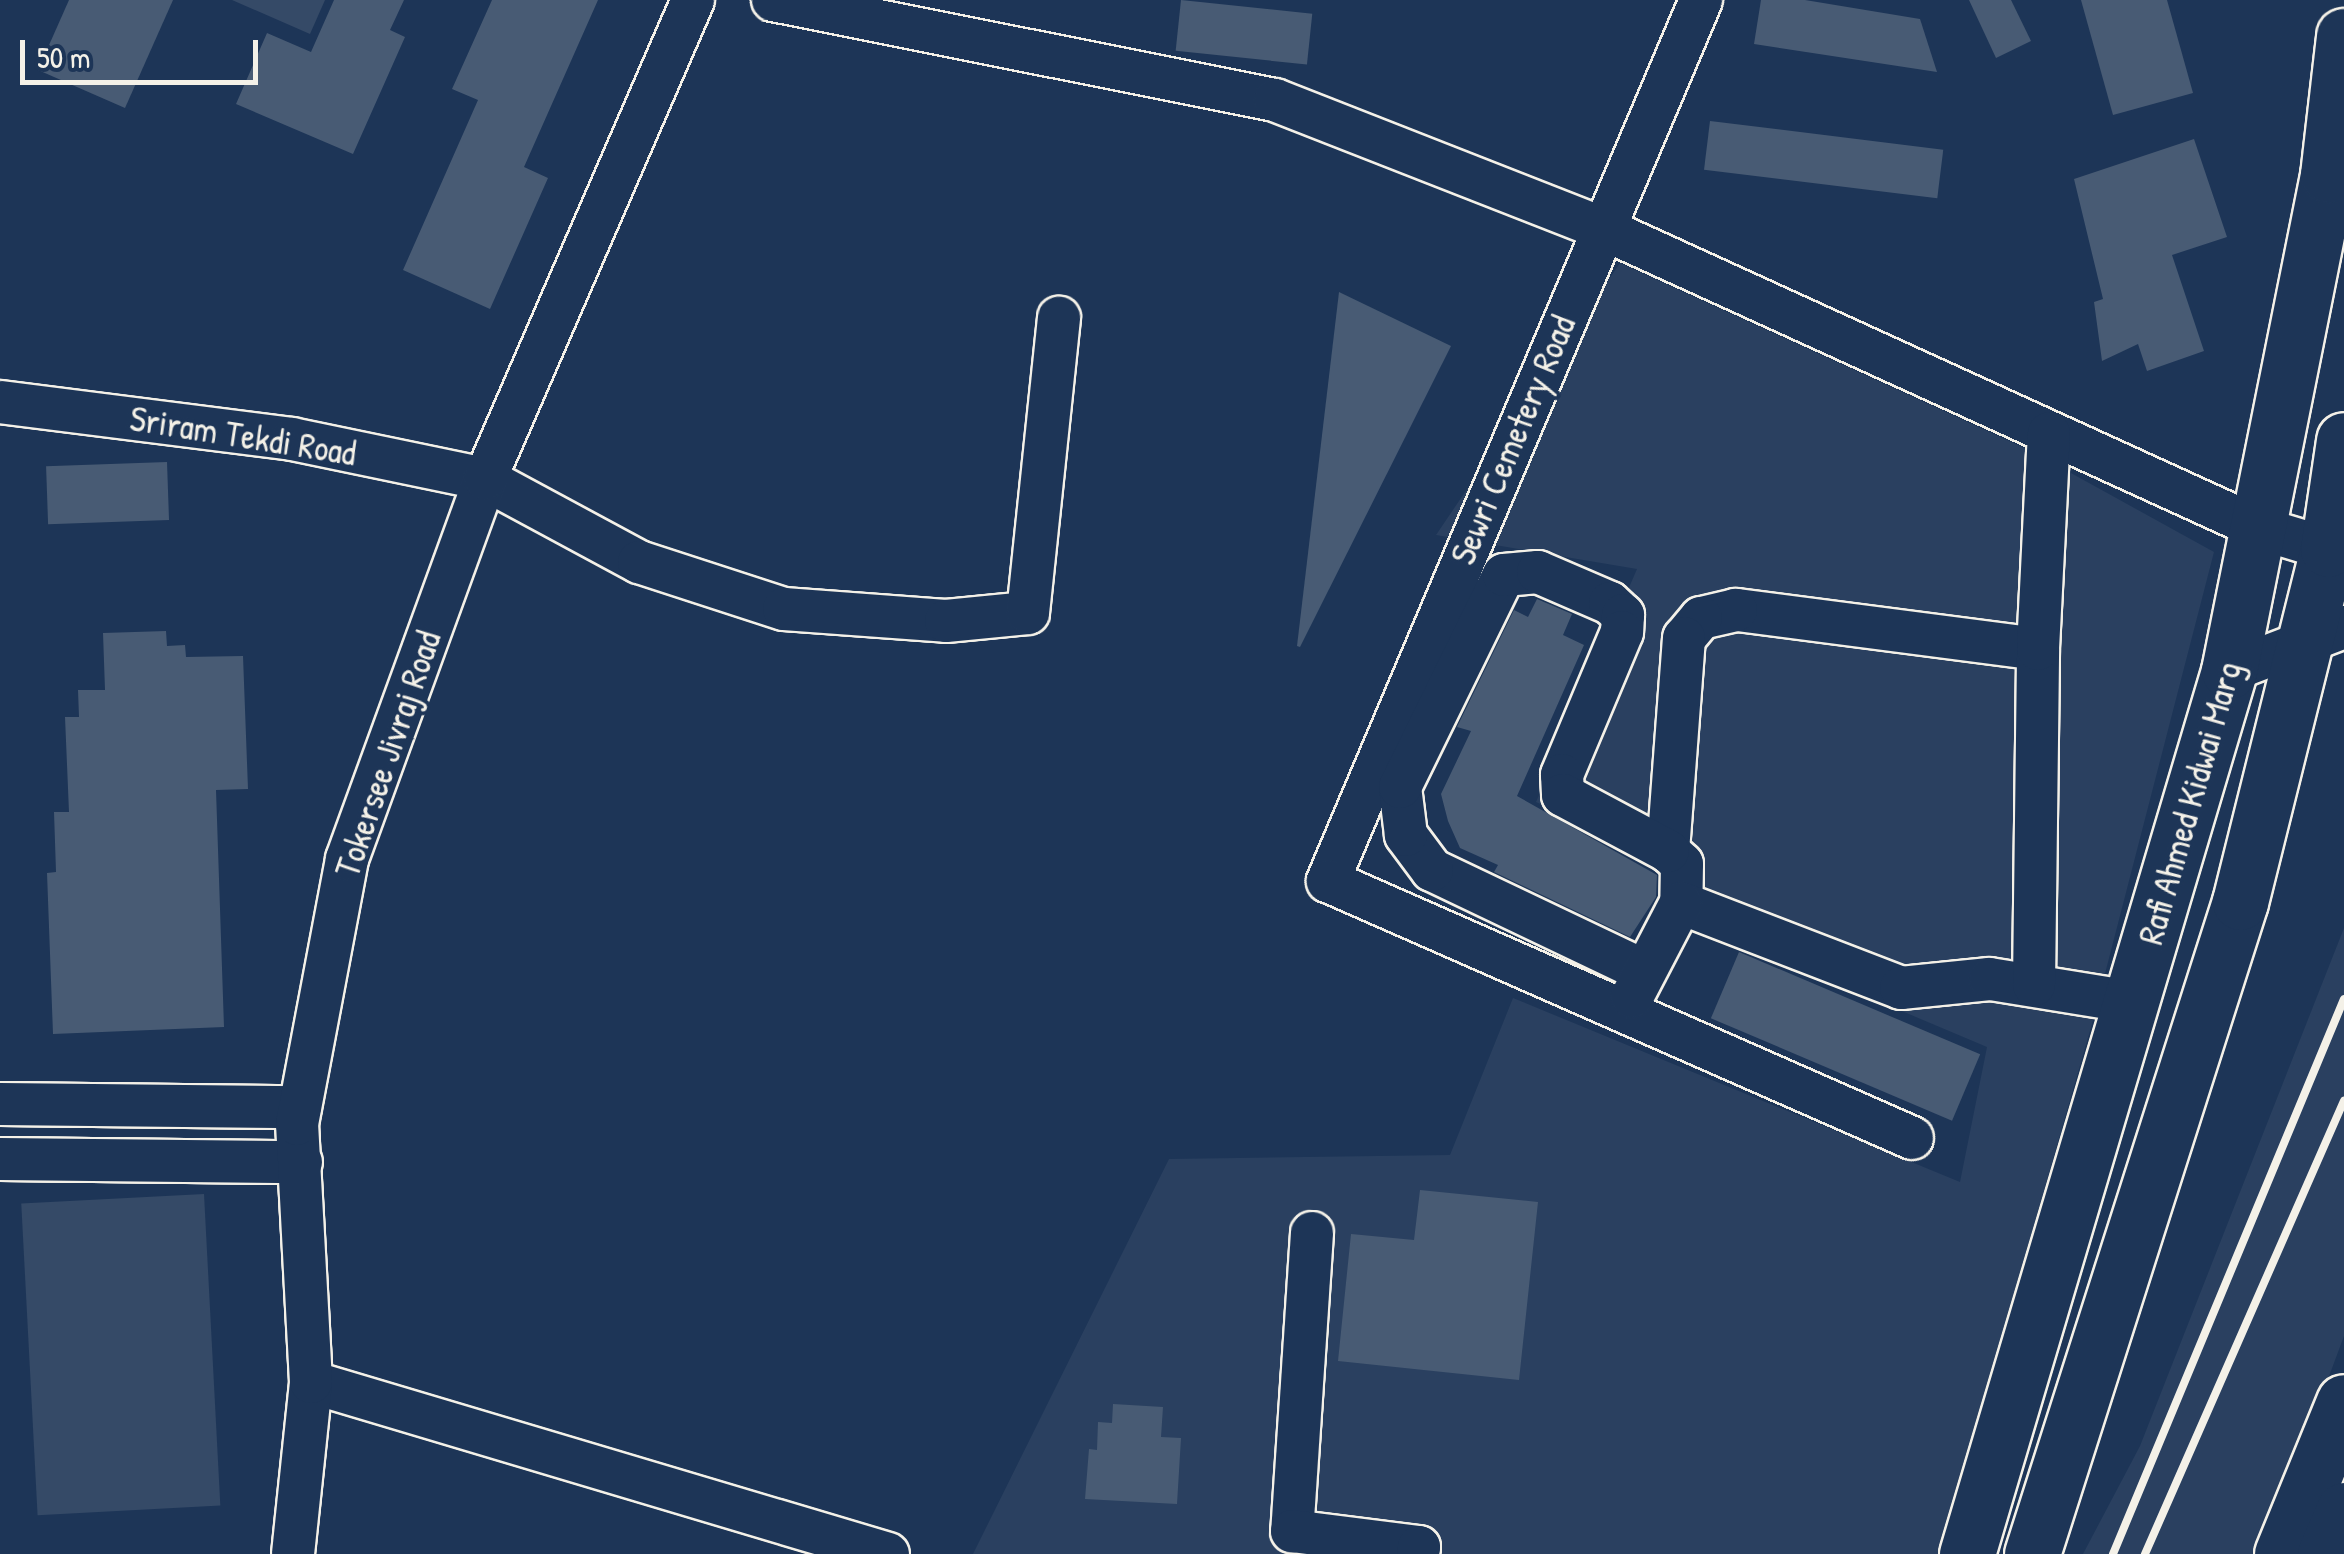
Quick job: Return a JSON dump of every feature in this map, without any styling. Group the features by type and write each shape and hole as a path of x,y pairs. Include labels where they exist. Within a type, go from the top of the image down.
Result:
{"main road":[{"name":"Rafi Ahmed Kidwai Marg","path":"1967,1554 2229,671 2328,174 2344,36"},
{"name":"Rafi Ahmed Kidwai Marg","path":"2032,1554 2324,635 2328,550 2344,440"},
{"path":"2132,1002 2204,1013"},
{"path":"2282,1554 2344,1402"},
{"path":"2326,1554 2344,1510"}],"street":[{"name":"Tokersee Jivraj Road","path":"293,1554 310,1382 300,1107 347,859 486,479 694,0"},
{"path":"774,0 1276,100 1604,229 2259,528 2328,550"},
{"name":"Sewri Cemetery Road","path":"1624,1016 1328,881 1471,573 1604,229 1701,0"},
{"name":"Sriram Tekdi Road","path":"0,402 292,439 486,479 639,562 784,609 946,621 1028,613 1059,318"},
{"path":"2034,985 2038,649 2050,433"},
{"path":"1644,971 1432,870 1406,835 1400,786 1471,573 1538,572 1610,603 1622,615 1622,632 1562,775 1563,795 1668,851 1682,864 1680,902 1624,1016 1912,1138"},
{"path":"1668,851 1684,638 1701,618 1736,610 2038,649"},
{"path":"2229,671 2324,635"},
{"path":"1680,902 1901,988 1990,979 2132,1002"},
{"path":"0,1104 300,1107"},
{"path":"0,1159 302,1162"},
{"path":"1312,1233 1292,1531 1419,1547 1418,1554"},
{"path":"310,1382 888,1554"},
{"path":"2301,1554 2344,1452"}],"shaded area":[{"path":"232,0 325,0 310,34"},
{"path":"1620,263 2031,451 2214,552 2092,1024 1939,1554 973,1554 1169,1159 1450,1155 1513,998 1960,1182 1987,1047 1679,917 1654,856 1536,802 1637,569 1436,535"},
{"path":"2344,928 2344,1336 2263,1554 2083,1554 2140,1446"},
{"path":"204,1194 220,1506 38,1515 21,1204"}],"building":[{"path":"69,0 173,0 125,108 38,70"},
{"path":"334,0 404,0 390,30 405,37 353,154 236,104 267,33 311,52"},
{"path":"492,0 598,0 524,167 548,178 490,309 403,270 478,100 452,89"},
{"path":"1181,0 1312,14 1307,65 1176,51"},
{"path":"1761,0 1805,0 1920,19 1937,72 1754,44"},
{"path":"1969,0 2011,0 2031,41 1996,58"},
{"path":"2081,0 2167,0 2193,93 2113,115"},
{"path":"1710,121 1943,150 1937,198 1704,170"},
{"path":"2194,139 2227,237 2172,255 2204,351 2147,371 2138,344 2102,361 2094,302 2103,299 2074,179"},
{"path":"1339,292 1451,346 1300,647 1297,646"},
{"path":"167,462 169,520 48,524 46,466"},
{"path":"1537,599 1572,614 1563,635 1584,645 1517,796 1657,875 1656,897 1630,937 1494,872 1498,865 1460,848 1448,821 1441,794 1471,731 1457,727 1514,610 1528,617"},
{"path":"166,631 167,646 185,645 186,657 243,656 248,789 216,790 224,1027 53,1034 47,873 56,872 54,812 69,812 65,717 79,717 78,690 105,690 103,633"},
{"path":"1739,952 1980,1054 1952,1121 1711,1018"},
{"path":"1420,1190 1538,1202 1519,1380 1338,1361 1351,1234 1414,1240"},
{"path":"1113,1404 1163,1407 1161,1437 1181,1438 1177,1504 1085,1499 1089,1449 1097,1450 1098,1422 1112,1423"}],"railway":[{"path":"2113,1554 2344,999"},
{"path":"2145,1554 2344,1101"}]}
